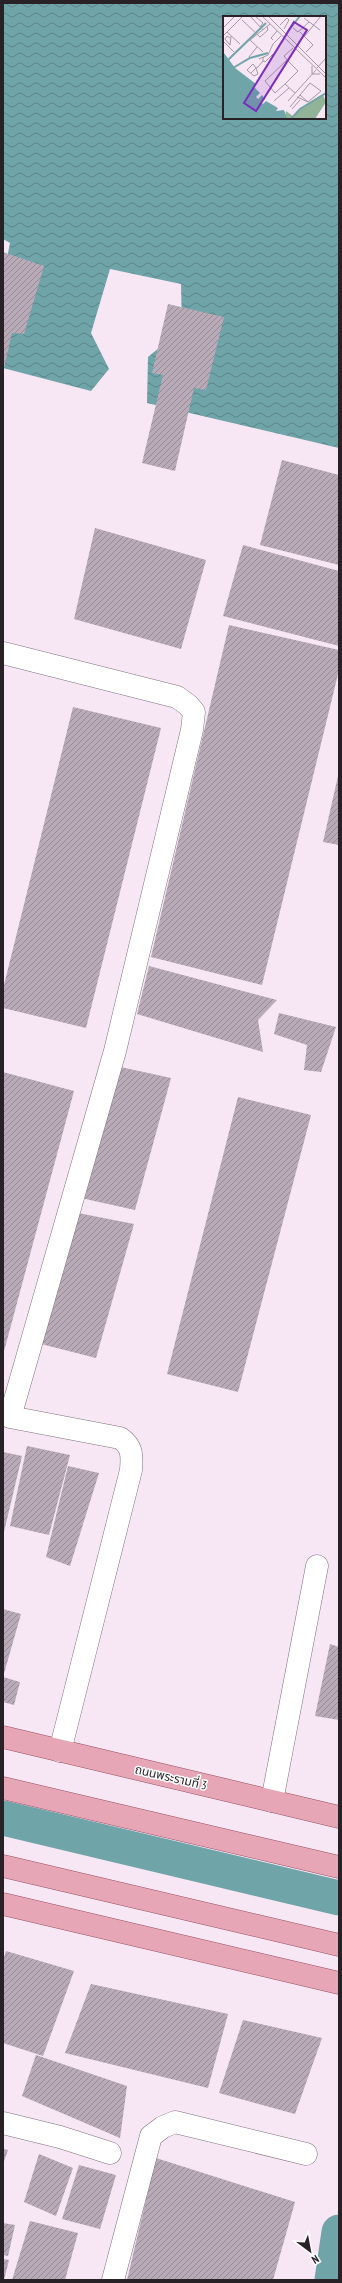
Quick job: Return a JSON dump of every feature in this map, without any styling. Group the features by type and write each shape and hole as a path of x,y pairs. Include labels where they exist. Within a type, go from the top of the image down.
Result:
{"main road":[{"name":"ถนนพระรามที่ 3","path":"3,1737 339,1817"},
{"path":"3,1788 339,1867"},
{"path":"3,1866 339,1945"},
{"path":"3,1904 339,1983"}],"street":[{"path":"3,653 177,697 188,705 194,712 194,718 115,1051 6,1416 120,1438 128,1444 132,1453 131,1470 60,1751"},
{"path":"272,1801 317,1566"},
{"path":"113,2280 151,2136 162,2127 175,2122 306,2154"},
{"path":"3,2123 60,2137 110,2153"}],"water":[{"path":"3,3 339,3 339,448 147,403 148,357 182,329 181,284 110,269 91,333 109,369 91,391 3,368 3,278 10,243 3,239"}],"building":[{"path":"3,252 44,266 24,334 12,333 4,368"},
{"path":"168,304 224,317 206,390 194,388 175,471 142,463 163,375 152,373"},
{"path":"282,460 339,475 339,565 260,545"},
{"path":"95,528 206,560 181,649 74,619"},
{"path":"243,545 339,571 339,646 223,616"},
{"path":"229,625 339,650 339,670 262,985 151,957"},
{"path":"73,707 161,728 86,1028 3,1008 3,989"},
{"path":"339,776 339,845 323,842"},
{"path":"149,966 277,1000 258,1020 263,1052 137,1014"},
{"path":"279,1013 336,1027 321,1072 304,1070 307,1045 274,1034"},
{"path":"116,1066 171,1078 135,1210 81,1198"},
{"path":"3,1072 74,1091 3,1355"},
{"path":"238,1097 311,1115 238,1392 167,1374"},
{"path":"78,1213 134,1224 96,1358 41,1344"},
{"path":"27,1446 70,1455 49,1535 10,1526"},
{"path":"3,1452 22,1456 4,1532 3,1532"},
{"path":"68,1466 99,1473 70,1566 46,1557"},
{"path":"3,1609 21,1614 3,1677"},
{"path":"330,1644 339,1647 339,1720 315,1716"},
{"path":"3,1677 20,1682 14,1705 3,1702"},
{"path":"6,1951 74,1971 43,2056 3,2043 3,1960"},
{"path":"91,1984 228,2014 208,2088 65,2053"},
{"path":"243,2020 322,2038 295,2114 219,2093"},
{"path":"36,2055 127,2086 120,2138 22,2096"},
{"path":"3,2149 8,2150 3,2164"},
{"path":"39,2154 73,2168 56,2216 24,2202"},
{"path":"156,2158 295,2202 273,2280 127,2280"},
{"path":"79,2165 116,2175 100,2229 62,2219"},
{"path":"30,2221 78,2233 65,2280 12,2280"},
{"path":"3,2223 15,2225 8,2256 3,2255"},
{"path":"3,2259 9,2260 4,2280 3,2280"}],"waterway":[{"path":"3,1818 339,1898"},
{"path":"332,2280 339,2232"}]}
